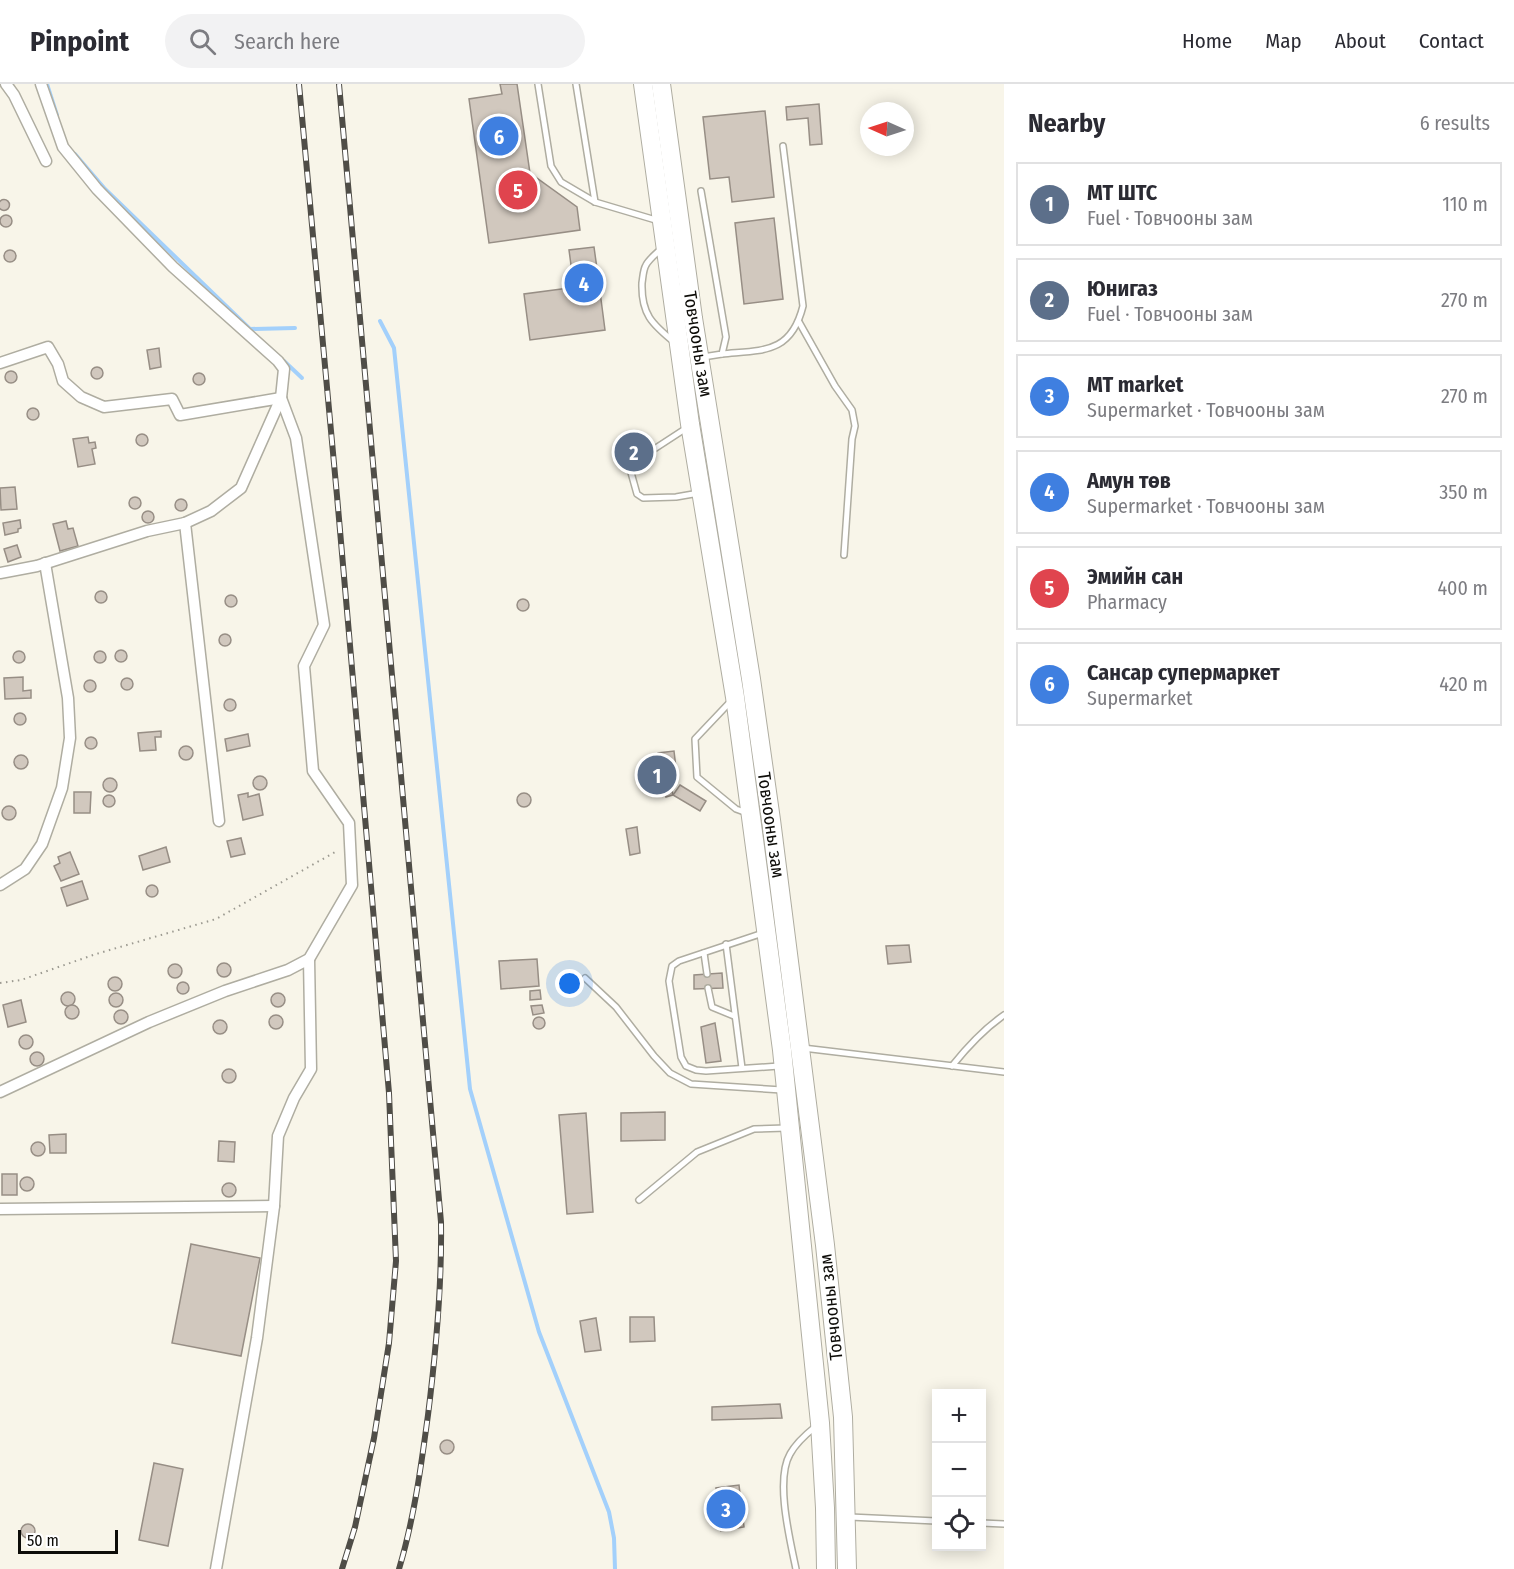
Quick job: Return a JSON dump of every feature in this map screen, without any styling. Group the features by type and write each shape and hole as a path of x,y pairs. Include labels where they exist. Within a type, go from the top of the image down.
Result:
{"highway":[{"name":"Товчооны зам","path":"657,84 662,222 690,424 752,814 787,1091 820,1423 826,1569"},
{"name":"Товчооны зам","path":"657,84 751,680 800,1047 825,1245 843,1417 847,1569"}],"street":[{"path":"6,84 14,94 46,161"},
{"path":"0,573 45,563 147,531 185,523 211,511 241,488 281,398 284,369 278,361 173,267 96,189 63,147 41,84"},
{"path":"0,363 48,347 58,364 63,381 81,397 104,407 172,399 180,415 281,398"},
{"path":"216,1569 257,1338 274,1206 278,1136 294,1098 311,1069 309,959 352,885 350,823 313,771 304,666 324,625 296,438 281,398"},
{"path":"185,523 219,821"},
{"path":"0,885 25,869 42,843 62,788 70,738 68,698 45,563"},
{"path":"0,1092 149,1022 288,970 309,959"},
{"path":"0,1209 274,1206"}],"lane":[{"path":"538,84 551,166 561,182 595,202 662,222"},
{"path":"576,84 595,202"},
{"path":"699,358 767,349 789,339 799,322 803,306 783,146"},
{"path":"702,191 726,337 722,354"},
{"path":"665,244 645,265 642,297 653,325 680,347"},
{"path":"799,322 835,386 852,410 855,426 850,463 844,555"},
{"path":"690,424 632,464 630,469 637,494 643,498 676,497 701,493"},
{"path":"735,697 694,739 698,777 736,809 752,814"},
{"path":"767,932 679,961 672,966 669,974 681,1057 686,1066 696,1070 784,1065"},
{"path":"726,944 742,1068"},
{"path":"704,953 707,974"},
{"path":"585,978 616,1007 670,1073 691,1084 787,1091"},
{"path":"708,988 712,1007 734,1016"},
{"path":"952,1066 990,1024 1004,1015"},
{"path":"800,1047 1004,1072"},
{"path":"639,1200 697,1152 754,1129 791,1128"},
{"path":"796,1569 783,1492 788,1456 799,1440 820,1423"},
{"path":"846,1517 932,1521"},
{"path":"986,1523 1004,1524"}],"path":[{"path":"0,983 21,980 96,954 216,919 350,844"}],"building":[{"path":"500,84 517,84 530,173 577,207 580,230 489,243 469,99 502,94"},
{"path":"819,104 822,144 810,145 808,118 787,120 786,107"},
{"path":"765,111 774,197 732,202 729,177 710,179 703,117"},
{"path":"4,200 8,201 8,209 4,210 0,209 -1,205 0,201"},
{"path":"8,215 12,221 8,227 4,227 0,219"},
{"path":"774,218 783,299 744,304 735,223"},
{"path":"594,247 598,276 573,280 569,250"},
{"path":"12,250 16,256 12,262 8,262 4,254"},
{"path":"599,284 605,330 530,340 524,294"},
{"path":"159,348 161,367 150,369 147,350"},
{"path":"99,367 103,373 99,379 95,379 91,371"},
{"path":"13,371 17,377 13,383 9,383 5,375"},
{"path":"201,373 205,379 201,385 197,385 193,377"},
{"path":"35,408 39,414 35,420 31,420 27,412"},
{"path":"144,434 148,440 144,446 140,446 136,438"},
{"path":"88,437 89,443 95,442 96,448 92,449 95,464 78,467 73,439"},
{"path":"15,487 17,509 1,510 0,488"},
{"path":"137,497 141,503 137,509 133,509 129,501"},
{"path":"183,499 187,505 183,511 179,511 175,503"},
{"path":"150,511 154,517 150,523 146,523 142,515"},
{"path":"20,520 21,528 18,532 5,535 3,523"},
{"path":"66,521 68,529 73,528 78,546 60,551 53,524"},
{"path":"17,545 21,557 8,562 4,549"},
{"path":"103,591 107,597 103,603 99,603 95,595"},
{"path":"233,595 237,601 233,607 229,607 225,599"},
{"path":"525,599 529,605 525,611 521,611 517,603"},
{"path":"227,634 231,640 227,646 223,646 219,638"},
{"path":"123,650 127,656 123,662 119,662 115,654"},
{"path":"21,651 25,657 21,663 17,663 13,655"},
{"path":"102,651 106,657 102,663 98,663 94,655"},
{"path":"23,677 23,691 31,690 31,698 5,699 4,678"},
{"path":"129,678 133,684 129,690 125,690 121,682"},
{"path":"92,680 96,686 92,692 88,692 84,684"},
{"path":"232,699 236,705 232,711 228,711 224,703"},
{"path":"22,713 26,719 22,725 18,725 14,717"},
{"path":"161,731 161,737 155,737 156,750 140,751 138,733"},
{"path":"248,734 250,746 227,751 225,739"},
{"path":"93,737 97,743 93,749 89,749 85,741"},
{"path":"186,746 191,748 193,753 191,758 186,760 181,758 179,753 181,748"},
{"path":"674,751 676,768 660,770 658,753"},
{"path":"21,755 26,757 28,762 26,767 21,769 16,767 14,762 16,757"},
{"path":"669,773 673,795 666,797 662,774"},
{"path":"260,776 265,778 267,783 265,788 260,790 255,788 253,783 255,778"},
{"path":"110,778 115,780 117,785 115,790 110,792 105,790 103,785 105,780"},
{"path":"680,785 706,801 700,811 673,795"},
{"path":"74,792 91,792 90,813 74,813"},
{"path":"248,793 248,797 259,794 263,815 243,820 238,795"},
{"path":"524,793 529,795 531,800 529,805 524,807 519,805 517,800 519,795"},
{"path":"111,795 115,801 111,807 107,807 103,799"},
{"path":"9,806 14,808 16,813 14,818 9,820 4,818 2,813 4,808"},
{"path":"637,827 640,853 630,855 626,829"},
{"path":"241,838 245,854 231,857 227,841"},
{"path":"166,847 170,862 143,870 139,856"},
{"path":"70,852 79,874 61,881 54,866 60,863 58,857"},
{"path":"82,881 88,899 67,906 61,888"},
{"path":"154,885 158,891 154,897 150,897 146,889"},
{"path":"909,945 911,962 888,964 886,946"},
{"path":"537,959 539,986 501,989 499,961"},
{"path":"224,963 229,965 231,970 229,975 224,977 219,975 217,970 219,965"},
{"path":"175,964 180,966 182,971 180,976 175,978 170,976 168,971 170,966"},
{"path":"722,973 723,988 694,989 694,975"},
{"path":"115,977 120,979 122,984 120,989 115,991 110,989 108,984 110,979"},
{"path":"185,982 189,988 185,994 181,994 177,986"},
{"path":"540,990 541,999 530,1000 530,991"},
{"path":"68,992 73,994 75,999 73,1004 68,1006 63,1004 61,999 63,994"},
{"path":"116,993 121,995 123,1000 121,1005 116,1007 111,1005 109,1000 111,995"},
{"path":"278,993 283,995 285,1000 283,1005 278,1007 273,1005 271,1000 273,995"},
{"path":"21,1000 26,1022 8,1027 3,1005"},
{"path":"72,1005 77,1007 79,1012 77,1017 72,1019 67,1017 65,1012 67,1007"},
{"path":"542,1005 544,1013 533,1015 531,1006"},
{"path":"121,1010 126,1012 128,1017 126,1022 121,1024 116,1022 114,1017 116,1012"},
{"path":"276,1015 281,1017 283,1022 281,1027 276,1029 271,1027 269,1022 271,1017"},
{"path":"541,1017 545,1023 541,1029 537,1029 533,1021"},
{"path":"220,1020 225,1022 227,1027 225,1032 220,1034 215,1032 213,1027 215,1022"},
{"path":"715,1023 721,1061 706,1063 701,1027"},
{"path":"26,1035 31,1037 33,1042 31,1047 26,1049 21,1047 19,1042 21,1037"},
{"path":"37,1052 42,1054 44,1059 42,1064 37,1066 32,1064 30,1059 32,1054"},
{"path":"229,1069 234,1071 236,1076 234,1081 229,1083 224,1081 222,1076 224,1071"},
{"path":"665,1112 665,1140 621,1141 621,1113"},
{"path":"586,1113 593,1212 567,1214 559,1115"},
{"path":"66,1134 66,1153 50,1153 49,1135"},
{"path":"219,1141 235,1142 234,1162 218,1161"},
{"path":"38,1142 43,1144 45,1149 43,1154 38,1156 33,1154 31,1149 33,1144"},
{"path":"2,1174 17,1174 17,1195 2,1195"},
{"path":"27,1177 32,1179 34,1184 32,1189 27,1191 22,1189 20,1184 22,1179"},
{"path":"229,1183 234,1185 236,1190 234,1195 229,1197 224,1195 222,1190 224,1185"},
{"path":"191,1244 260,1258 241,1356 172,1343"},
{"path":"630,1317 654,1317 655,1341 630,1342"},
{"path":"596,1318 601,1350 585,1352 580,1321"},
{"path":"780,1404 782,1418 712,1420 712,1407"},
{"path":"447,1440 452,1442 454,1447 452,1452 447,1454 442,1452 440,1447 442,1442"},
{"path":"154,1463 183,1469 168,1546 139,1540"},
{"path":"739,1485 744,1527 721,1531 716,1488"},
{"path":"28,1524 33,1526 35,1531 33,1536 28,1538 23,1536 21,1531 23,1526"}],"waterway":[{"path":"47,84 57,115"},
{"path":"75,154 105,189 250,329 295,328"},
{"path":"380,321 394,348 470,1089 539,1332 609,1512 614,1538 615,1569"},
{"path":"284,361 302,378"}],"railway":[{"path":"299,84 389,1093 396,1261 389,1343 374,1438 355,1527 342,1569"},
{"path":"339,84 441,1222 441,1271 434,1367 420,1473 399,1569"}],"place":[{"name":"Сансар супермаркет","path":"499,136"},
{"name":"Эмийн сан","path":"518,190"},
{"name":"Амун төв","path":"584,283"},
{"name":"Юнигаз","path":"634,452"},
{"name":"MT ШТС","path":"657,775"},
{"name":"MT market","path":"726,1509"}]}
